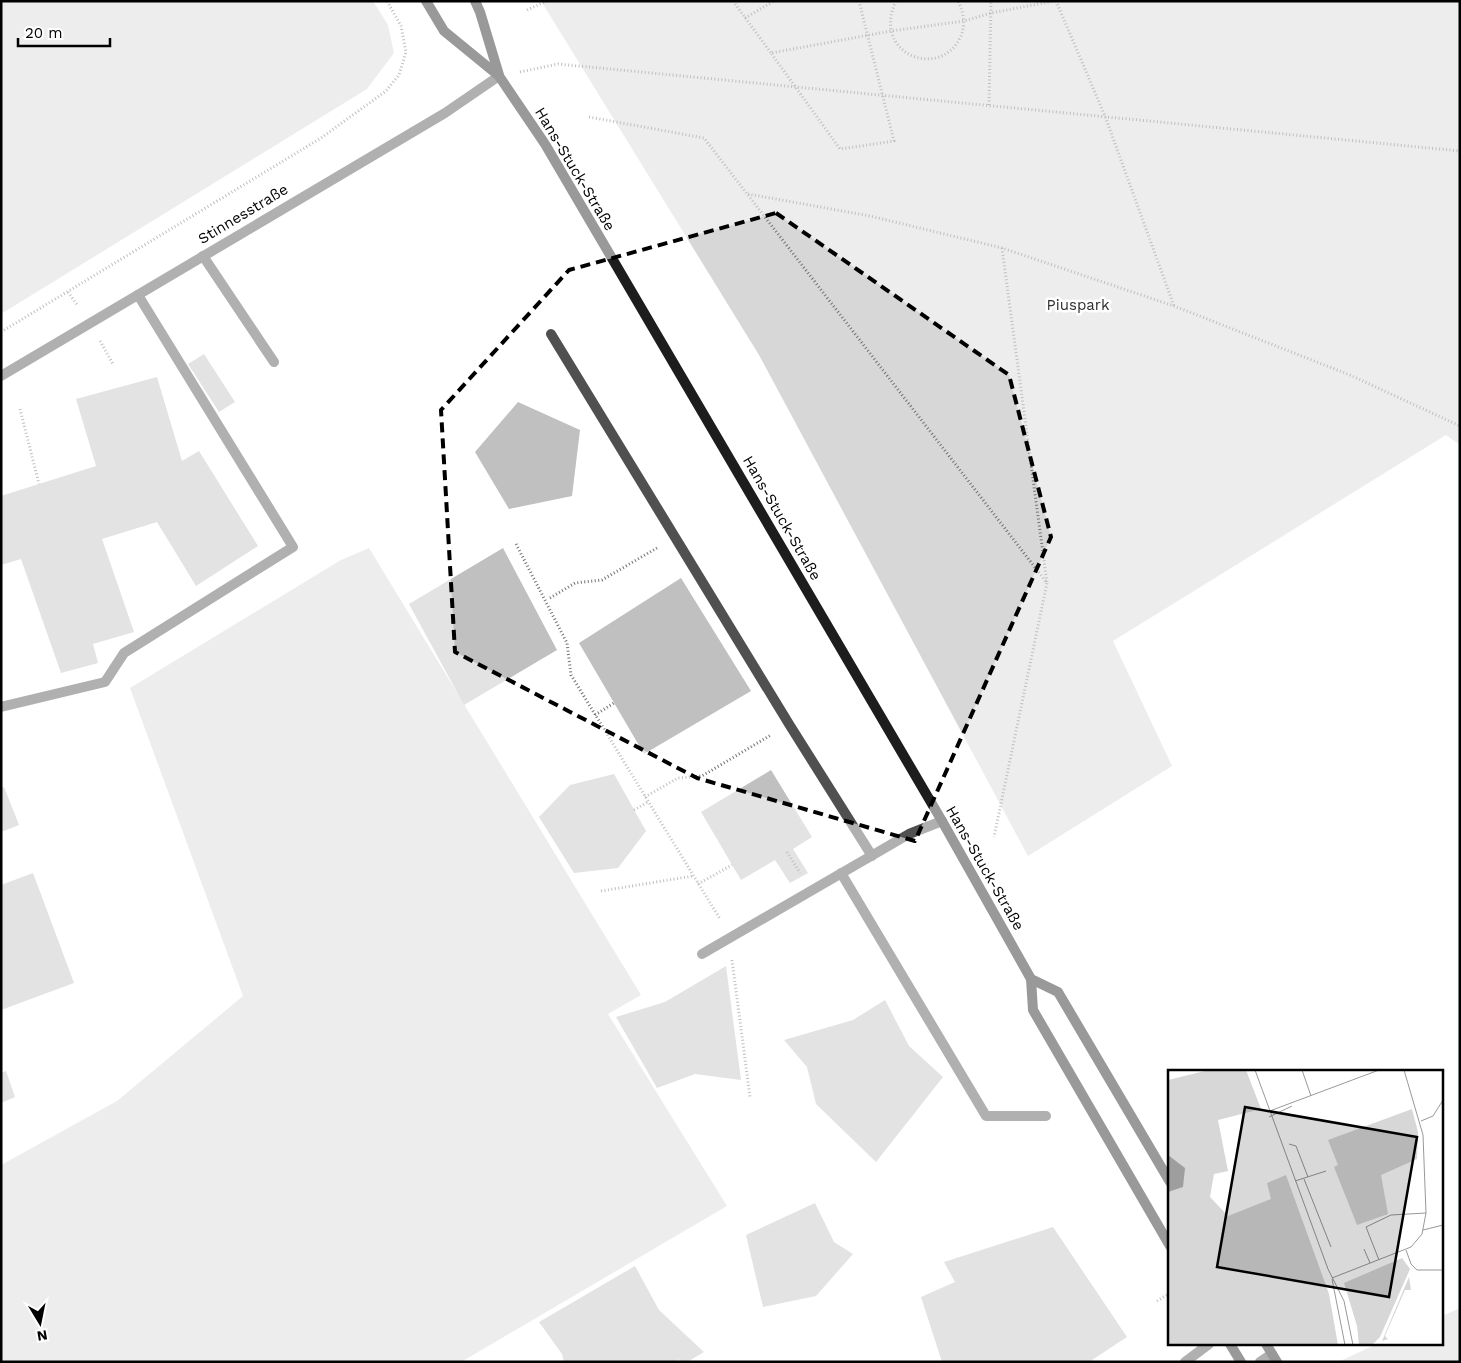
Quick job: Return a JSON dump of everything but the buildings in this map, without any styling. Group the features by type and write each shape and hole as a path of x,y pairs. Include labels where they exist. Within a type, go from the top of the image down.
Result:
{"main road":[{"name":"Hans-Stuck-Straße","path":"426,1 444,31 499,76 545,144 942,821 1031,979 1033,1010 1168,1243"},
{"name":"Hans-Stuck-Straße","path":"475,1 499,76"},
{"path":"1031,979 1058,992 1168,1179"},
{"path":"1231,1346 1241,1362"},
{"path":"1267,1346 1274,1358"}],"street":[{"name":"Stinnesstraße","path":"1,376 445,113 499,76"},
{"path":"203,256 274,362"},
{"path":"1,706 105,682 124,653 293,547 138,295"},
{"path":"551,334 789,724 872,856"},
{"path":"702,954 909,834 942,821"},
{"path":"841,874 986,1116 1046,1116"},
{"path":"1185,1362 1206,1346"},
{"path":"1260,1362 1274,1358"}],"path":[{"path":"1,332 321,138 386,92 400,74 406,52 401,26 387,1"},
{"path":"526,10 547,1"},
{"path":"733,1 840,149 894,141 859,1"},
{"path":"745,18 774,1"},
{"path":"896,1 891,11 890,21 891,31 896,42 904,51 914,57 926,59 938,58 957,44 962,33 964,21 958,1"},
{"path":"989,105 991,1"},
{"path":"771,53 891,31 964,21 991,13 1055,1 1105,116 1174,306"},
{"path":"499,76 558,64 1460,151"},
{"path":"589,118 704,138 1047,583"},
{"path":"748,194 870,216 1002,248 1174,306 1350,375 1459,426"},
{"path":"994,837 1047,583 1002,248"},
{"path":"20,409 39,484"},
{"path":"550,598 575,583 602,580 675,538"},
{"path":"516,544 567,643 571,675 730,937 750,1097"},
{"path":"595,715 614,702"},
{"path":"645,797 678,778 702,776 789,724"},
{"path":"634,810 648,802"},
{"path":"698,884 732,864"},
{"path":"601,891 693,876"},
{"path":"1157,1301 1168,1294"}],"highlighted area":[{"path":"776,213 1009,375 1051,537 915,841 697,778 455,652 441,410 569,270"}],"green space":[{"path":"1,1 373,1 388,25 394,53 367,89 1,314"},
{"name":"Piuspark","path":"541,1 1460,1 1460,445 1446,435 1113,641 1172,766 1028,856 759,355"},
{"path":"369,548 641,995 608,1014 727,1206 461,1362 1,1362 1,1165 117,1101 243,996 130,688 341,560"},
{"path":"1460,1308 1460,1362 1338,1362 1373,1346 1444,1346 1444,1315"}]}
